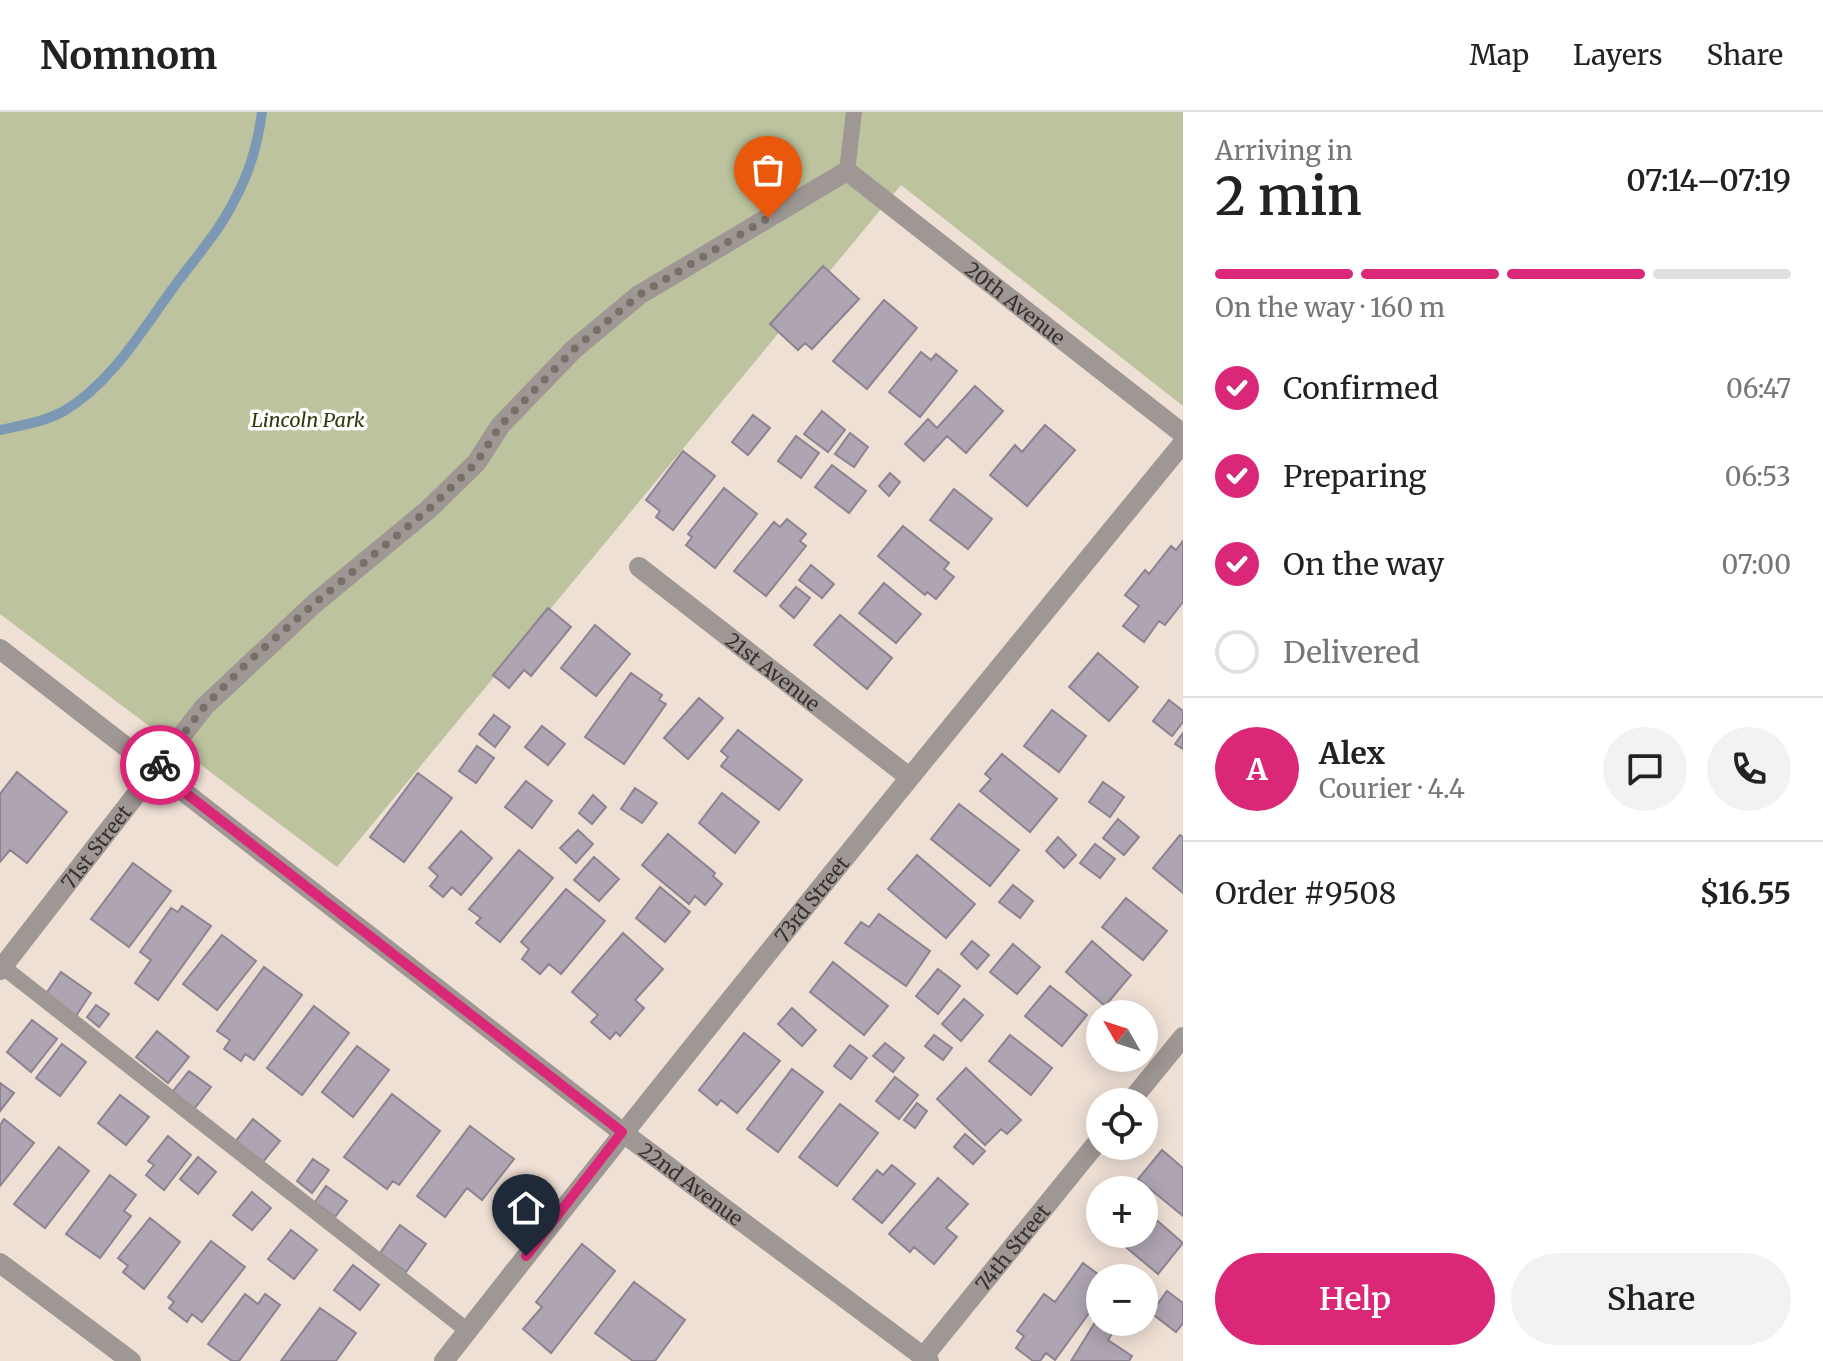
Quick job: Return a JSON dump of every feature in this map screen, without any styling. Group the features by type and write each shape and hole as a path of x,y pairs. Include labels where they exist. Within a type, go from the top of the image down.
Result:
{"street":[{"name":"20th Avenue","path":"847,171 1183,434"},
{"name":"71st Street","path":"1,969 204,707 247,663 315,603 429,509 477,462 500,426 574,349 639,295 847,171"},
{"name":"73rd Street","path":"444,1361 622,1132 1183,443"},
{"name":"21st Avenue","path":"639,567 909,777"},
{"name":"22nd Avenue","path":"0,649 622,1132 926,1359"},
{"path":"1141,1088 1183,1037"},
{"name":"74th Street","path":"926,1359 1086,1157"},
{"path":"0,1263 131,1361"}],"lane":[{"path":"847,171 854,112"},
{"path":"1,969 468,1331"}],"green space":[{"name":"Lincoln Park","path":"0,112 1183,112 1183,406 901,185 337,867 0,614"}],"building":[{"path":"823,266 859,299 812,349 805,343 798,350 770,324"},
{"path":"884,300 917,328 867,389 833,361"},
{"path":"921,352 931,360 936,354 957,371 920,417 889,392"},
{"path":"975,386 1003,411 966,453 947,436 924,461 905,444 928,419 937,428"},
{"path":"822,411 845,430 828,452 804,434"},
{"path":"753,415 770,428 748,455 732,442"},
{"path":"1045,425 1075,450 1027,506 990,475 1015,445 1022,452"},
{"path":"850,433 868,447 854,467 835,454"},
{"path":"796,436 819,453 801,478 778,461"},
{"path":"683,451 715,476 673,530 656,517 660,511 646,500"},
{"path":"832,465 866,491 849,513 815,487"},
{"path":"890,473 900,482 889,496 879,486"},
{"path":"724,488 757,514 715,568 686,545 692,537 688,534"},
{"path":"954,489 992,519 968,549 930,520"},
{"path":"787,519 806,534 800,541 806,546 766,596 734,571 774,522 780,527"},
{"path":"903,526 949,563 944,569 954,577 936,599 927,592 925,595 878,556"},
{"path":"1183,541 1183,602 1165,625 1159,621 1144,642 1123,626 1139,606 1125,595 1145,570 1149,574 1171,546 1176,550"},
{"path":"811,565 834,584 822,598 799,580"},
{"path":"884,583 921,614 896,643 859,613"},
{"path":"796,587 810,598 794,618 780,606"},
{"path":"548,608 571,627 531,676 524,670 509,688 493,675"},
{"path":"840,615 892,658 867,689 814,645"},
{"path":"595,625 630,654 596,696 561,668"},
{"path":"1098,653 1138,687 1109,721 1069,687"},
{"path":"631,673 662,695 659,700 666,704 624,764 585,737"},
{"path":"699,698 723,718 688,759 664,738"},
{"path":"1169,700 1183,711 1183,722 1172,736 1153,721"},
{"path":"1052,710 1086,736 1059,772 1024,746"},
{"path":"494,715 510,727 495,747 479,734"},
{"path":"542,726 565,744 548,765 525,747"},
{"path":"738,730 802,780 779,810 721,766 728,757 721,751"},
{"path":"1183,733 1183,749 1175,744"},
{"path":"477,746 494,758 476,783 459,771"},
{"path":"1002,754 1057,799 1030,832 980,791 991,779 985,774"},
{"path":"17,772 67,812 27,863 10,850 0,862 0,794"},
{"path":"418,773 452,798 404,862 370,837"},
{"path":"526,781 552,801 532,828 505,807"},
{"path":"1103,782 1124,797 1110,817 1089,802"},
{"path":"635,788 657,803 642,823 621,809"},
{"path":"722,793 759,822 735,853 699,823"},
{"path":"593,795 606,807 592,824 579,813"},
{"path":"959,804 1019,850 990,886 931,839"},
{"path":"1118,819 1139,837 1124,855 1103,838"},
{"path":"578,830 593,844 576,863 560,848"},
{"path":"461,831 492,858 461,895 452,887 443,897 430,886 438,876 429,868"},
{"path":"668,834 715,873 713,876 722,884 705,905 695,896 689,904 642,865"},
{"path":"1180,835 1183,837 1183,893 1153,868"},
{"path":"1058,837 1076,855 1064,868 1046,851"},
{"path":"1095,844 1115,859 1100,878 1080,863"},
{"path":"519,850 553,878 500,942 476,923 481,918 469,909"},
{"path":"917,855 975,904 946,938 888,889"},
{"path":"594,857 619,879 599,901 574,880"},
{"path":"133,863 171,891 129,947 91,919"},
{"path":"1013,885 1033,901 1020,918 999,902"},
{"path":"660,887 690,912 665,942 636,918"},
{"path":"566,889 605,921 561,974 549,964 540,974 522,959 529,949 521,942"},
{"path":"1126,898 1167,931 1143,960 1102,927"},
{"path":"182,906 211,926 158,1000 135,983 151,960 140,952 171,908 178,912"},
{"path":"879,914 930,951 906,986 845,943 861,922 869,927"},
{"path":"623,933 663,969 635,1000 644,1008 620,1036 616,1032 610,1039 591,1022 598,1015 572,992"},
{"path":"222,935 256,961 217,1010 183,984"},
{"path":"972,941 989,955 977,969 961,954"},
{"path":"1092,941 1131,975 1110,1000 1098,1000 1066,972"},
{"path":"1013,944 1040,967 1017,994 990,972"},
{"path":"833,962 888,1006 864,1035 810,992"},
{"path":"264,967 302,995 254,1060 245,1054 241,1061 224,1049 230,1040 217,1031"},
{"path":"938,969 960,986 938,1014 916,996"},
{"path":"61,972 91,993 76,1016 45,995"},
{"path":"1050,986 1086,1014 1062,1046 1025,1016"},
{"path":"964,999 983,1015 961,1041 942,1024"},
{"path":"96,1005 109,1014 99,1027 87,1017"},
{"path":"314,1006 349,1033 302,1095 267,1068"},
{"path":"792,1008 816,1030 802,1046 778,1024"},
{"path":"32,1020 57,1039 31,1072 7,1052"},
{"path":"157,1031 189,1057 168,1083 136,1057"},
{"path":"744,1033 780,1061 737,1113 721,1100 717,1105 699,1090"},
{"path":"934,1035 952,1048 943,1060 925,1046"},
{"path":"1010,1035 1052,1068 1031,1095 989,1061"},
{"path":"885,1043 904,1058 893,1072 873,1056"},
{"path":"62,1044 86,1062 60,1096 36,1078"},
{"path":"850,1045 867,1058 851,1079 834,1066"},
{"path":"357,1046 389,1070 353,1117 322,1092"},
{"path":"966,1068 1021,1120 1007,1134 1001,1129 985,1145 937,1099"},
{"path":"792,1069 823,1092 778,1152 747,1129"},
{"path":"189,1071 211,1087 191,1113 169,1096"},
{"path":"895,1077 918,1095 899,1119 876,1101"},
{"path":"0,1083 14,1093 0,1111"},
{"path":"392,1094 440,1131 399,1185 393,1181 387,1189 344,1157"},
{"path":"120,1095 149,1117 126,1145 98,1123"},
{"path":"917,1103 927,1111 915,1128 904,1120"},
{"path":"840,1104 878,1133 837,1186 799,1157"},
{"path":"4,1119 34,1143 0,1186 0,1125"},
{"path":"253,1119 280,1141 262,1163 235,1142"},
{"path":"470,1126 514,1159 482,1200 467,1188 445,1217 417,1196"},
{"path":"965,1134 985,1151 973,1164 954,1147"},
{"path":"168,1136 191,1155 164,1190 146,1175 154,1165 148,1161"},
{"path":"59,1147 89,1171 45,1228 14,1204"},
{"path":"1162,1150 1183,1168 1183,1216 1158,1195 1158,1176 1140,1176 1154,1160 1158,1160"},
{"path":"198,1157 216,1172 198,1194 180,1179"},
{"path":"313,1159 329,1170 312,1193 297,1181"},
{"path":"892,1165 915,1184 882,1223 853,1199 877,1170 883,1175"},
{"path":"110,1175 136,1195 124,1211 131,1216 100,1258 66,1234"},
{"path":"938,1178 968,1204 946,1228 957,1237 934,1264 914,1247 910,1252 889,1234"},
{"path":"326,1186 347,1201 335,1217 315,1202"},
{"path":"252,1192 271,1208 252,1230 233,1215"},
{"path":"150,1218 180,1242 144,1289 123,1272 128,1266 118,1258"},
{"path":"1158,1221 1183,1243 1158,1274 1158,1264 1146,1264 1127,1248 1158,1248"},
{"path":"400,1225 426,1244 406,1272 380,1253"},
{"path":"291,1230 317,1250 294,1279 268,1259"},
{"path":"211,1241 245,1267 202,1322 192,1314 187,1322 169,1308 174,1302 168,1297"},
{"path":"582,1244 615,1271 551,1353 523,1329 542,1307 536,1302"},
{"path":"1083,1263 1086,1265 1086,1317 1055,1360 1046,1353 1040,1361 1033,1361 1016,1348 1024,1336 1017,1331 1044,1294 1055,1302"},
{"path":"353,1265 379,1285 360,1310 334,1290"},
{"path":"634,1282 685,1320 655,1361 633,1361 595,1333"},
{"path":"1167,1291 1183,1303 1183,1323 1176,1332 1158,1318 1158,1303"},
{"path":"245,1294 258,1304 265,1294 280,1305 239,1361 232,1361 208,1344"},
{"path":"320,1308 356,1333 336,1361 281,1361"},
{"path":"1087,1336 1110,1336 1108,1340 1132,1356 1129,1361 1071,1361"}],"waterway":[{"path":"0,430 41,421 64,411 112,370 208,243 229,210 249,168 262,112"}],"way so far":[{"path":"160,765 204,707 247,663 429,509 477,462 500,426 574,349 639,295 768,218"}],"route":[{"path":"160,765 156,770 622,1132 526,1256"}]}
